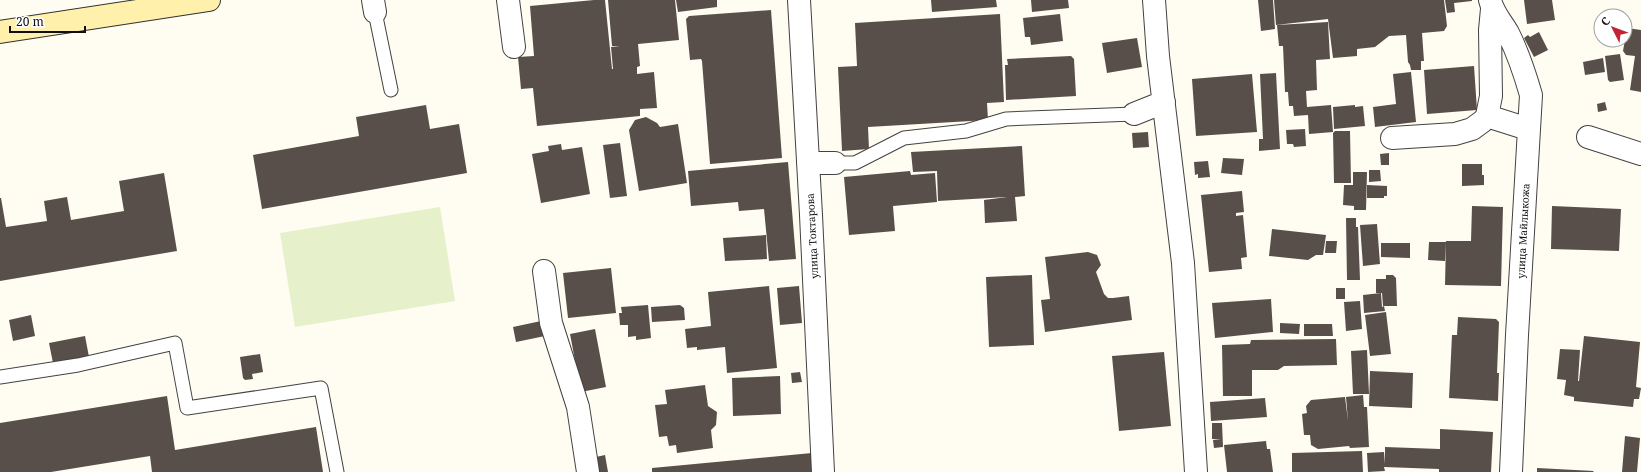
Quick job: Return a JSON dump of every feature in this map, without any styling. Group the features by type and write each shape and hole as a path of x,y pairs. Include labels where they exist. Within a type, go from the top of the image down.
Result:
{"street":[{"path":"0,32 209,0"},
{"path":"508,0 514,46"},
{"name":"улица Токтарова","path":"799,0 823,472"},
{"path":"1154,0 1164,102 1183,263 1196,472"},
{"path":"1392,138 1455,134 1472,129 1487,116 1491,96 1491,5"},
{"name":"улица Майлыкожа","path":"1491,5 1507,32 1523,67 1531,95 1511,472"},
{"path":"1134,114 1164,102"},
{"path":"1487,116 1528,129"},
{"path":"1588,137 1641,154"},
{"path":"808,163 835,163"},
{"path":"544,271 551,323 578,407 588,472"}],"lane":[{"path":"374,6 391,90"},
{"path":"835,163 855,163 904,138 966,131 1006,119 1134,114"},
{"path":"0,378 78,365 175,343 186,408 321,388 337,472"}],"green space":[{"path":"440,207 455,301 295,327 280,233"}],"building":[{"path":"605,0 613,69 611,47 620,46 612,46 608,0 675,0 679,40 638,44 640,66 637,67 637,74 654,72 657,108 640,109 640,116 537,126 533,88 521,89 518,57 534,56 530,6"},
{"path":"676,0 717,0 717,7 678,12"},
{"path":"931,0 996,0 997,7 932,12"},
{"path":"1031,0 1068,0 1069,8 1032,12"},
{"path":"1258,0 1273,0 1275,29 1261,31"},
{"path":"1274,0 1444,0 1447,26 1444,31 1422,33 1424,61 1421,61 1421,70 1411,70 1408,62 1406,35 1389,36 1375,47 1357,49 1357,56 1333,58 1328,19 1276,25"},
{"path":"1445,0 1472,1 1454,3 1455,12 1447,13"},
{"path":"1524,0 1552,0 1555,20 1527,24"},
{"path":"771,10 782,158 710,164 702,61 701,59 690,60 686,19 689,16"},
{"path":"1000,14 1004,102 987,103 988,120 868,127 869,149 842,151 838,67 857,66 855,23"},
{"path":"1060,14 1063,41 1031,45 1030,37 1025,37 1023,18"},
{"path":"1328,22 1330,59 1316,60 1317,90 1306,91 1307,107 1331,105 1333,132 1309,134 1308,115 1294,116 1293,106 1289,106 1288,92 1285,92 1283,46 1279,46 1277,25"},
{"path":"1633,29 1641,30 1641,92 1630,90 1635,56 1626,55 1623,51 1624,48 1633,48"},
{"path":"1539,32 1548,50 1534,57 1524,38 1528,35 1530,37"},
{"path":"1137,38 1142,67 1107,73 1102,43"},
{"path":"1620,54 1624,80 1610,82 1608,80 1605,56"},
{"path":"1071,56 1074,59 1076,96 1006,100 1005,65 1008,65 1007,59"},
{"path":"1603,58 1605,72 1585,75 1583,62"},
{"path":"1474,66 1477,110 1427,114 1424,70"},
{"path":"1411,72 1416,122 1375,127 1373,107 1396,104 1393,74"},
{"path":"1276,73 1280,149 1259,151 1259,139 1263,139 1260,74"},
{"path":"1252,74 1257,132 1196,136 1192,79"},
{"path":"1605,102 1607,110 1598,112 1597,104"},
{"path":"426,105 430,129 459,124 467,173 262,209 253,155 359,136 356,117"},
{"path":"1355,105 1355,107 1363,106 1365,126 1334,129 1333,107"},
{"path":"646,117 657,123 660,127 678,124 687,183 639,191 629,130 635,120"},
{"path":"1305,129 1306,146 1294,147 1293,144 1287,144 1286,130"},
{"path":"1335,131 1350,131 1351,183 1334,183 1333,133"},
{"path":"1148,132 1149,147 1133,148 1132,133"},
{"path":"620,143 627,196 610,198 603,145"},
{"path":"561,144 562,150 582,147 590,194 541,203 532,154 549,151 548,146"},
{"path":"1022,146 1025,196 1015,197 1017,221 985,223 984,200 1007,197 938,201 937,171 913,172 911,152"},
{"path":"1389,153 1389,165 1381,165 1380,154"},
{"path":"1223,158 1244,159 1242,175 1221,173"},
{"path":"1208,161 1210,177 1198,178 1198,174 1195,175 1194,162"},
{"path":"788,162 796,259 769,261 764,209 739,211 738,202 691,206 688,171"},
{"path":"1462,164 1482,164 1484,185 1462,186"},
{"path":"1369,170 1380,170 1381,181 1369,182"},
{"path":"910,171 911,175 935,173 937,202 893,206 895,231 849,235 844,177"},
{"path":"1353,172 1367,172 1366,210 1354,210 1354,206 1343,205 1344,185 1353,185"},
{"path":"164,173 177,251 0,281 0,198 6,227 47,221 44,201 67,197 71,220 124,211 119,181"},
{"path":"1367,185 1387,186 1387,196 1384,196 1384,198 1367,198"},
{"path":"1242,191 1244,212 1236,213 1236,216 1243,215 1247,257 1241,258 1242,269 1209,272 1201,195"},
{"path":"1472,206 1503,207 1501,286 1445,285 1446,241 1471,241"},
{"path":"1552,206 1621,209 1619,251 1551,249"},
{"path":"1346,218 1356,218 1356,227 1358,227 1360,280 1347,280"},
{"path":"1377,224 1380,264 1363,266 1360,225"},
{"path":"1272,229 1326,235 1323,255 1316,255 1308,260 1269,256"},
{"path":"766,235 767,259 725,261 723,238"},
{"path":"1326,241 1337,241 1336,253 1325,253"},
{"path":"1429,242 1446,242 1445,261 1428,260"},
{"path":"1381,243 1410,243 1410,258 1381,257"},
{"path":"1088,252 1097,255 1101,265 1096,272 1104,294 1108,298 1129,296 1132,320 1045,332 1041,300 1050,299 1045,257"},
{"path":"611,268 616,313 568,318 563,273"},
{"path":"1032,275 1034,345 989,347 986,277"},
{"path":"1386,275 1393,275 1396,278 1397,306 1383,306 1382,293 1376,293 1376,279 1386,279"},
{"path":"769,286 777,368 727,373 725,347 697,350 697,347 687,348 685,329 711,326 708,292"},
{"path":"799,286 802,323 780,325 777,288"},
{"path":"1336,288 1345,288 1345,299 1336,299"},
{"path":"1381,293 1382,307 1384,306 1385,311 1364,313 1363,295"},
{"path":"1271,299 1273,332 1215,338 1212,303"},
{"path":"1360,301 1362,329 1346,331 1344,302"},
{"path":"648,305 651,338 636,340 636,336 628,337 628,325 620,325 619,313 622,313 621,307"},
{"path":"680,305 684,308 685,320 652,322 651,307"},
{"path":"1386,312 1391,354 1370,356 1365,315"},
{"path":"31,315 35,336 13,341 9,320"},
{"path":"1458,317 1496,319 1499,322 1497,373 1499,373 1498,401 1449,398 1452,335 1457,335"},
{"path":"541,321 545,336 516,342 513,327"},
{"path":"1280,323 1300,324 1299,334 1280,333"},
{"path":"1304,324 1332,324 1333,336 1304,336"},
{"path":"595,329 606,387 581,392 570,334"},
{"path":"85,336 89,357 53,363 49,343"},
{"path":"1584,336 1640,342 1636,387 1641,388 1639,399 1634,399 1633,407 1574,401 1574,397 1564,395 1566,380 1557,379 1560,349 1580,350 1578,381"},
{"path":"1336,339 1337,365 1284,366 1278,370 1252,370 1252,396 1223,396 1222,345 1250,344 1251,340"},
{"path":"1367,350 1369,394 1353,394 1351,351"},
{"path":"1164,352 1171,426 1119,431 1112,356"},
{"path":"260,354 263,372 252,374 253,379 245,380 243,378 240,357"},
{"path":"1370,371 1413,373 1412,408 1369,406"},
{"path":"800,372 802,382 792,383 791,373"},
{"path":"780,376 781,414 733,416 732,378"},
{"path":"705,385 708,406 717,412 716,425 711,430 713,448 677,453 676,445 669,446 667,436 659,437 655,405 667,404 665,390"},
{"path":"1363,395 1364,407 1367,407 1369,447 1350,448 1349,446 1318,449 1311,445 1310,435 1304,435 1302,414 1307,413 1306,406 1311,400 1345,397 1348,421 1346,397"},
{"path":"167,396 175,450 316,427 323,472 152,472 150,456 51,472 0,472 0,423"},
{"path":"1265,398 1267,417 1211,421 1210,402"},
{"path":"1212,423 1222,423 1223,447 1214,448 1213,440 1221,439 1212,439"},
{"path":"1440,429 1493,432 1491,472 1439,472 1439,469 1384,467 1385,471 1368,472 1367,453 1384,452 1385,464 1385,447 1440,449"},
{"path":"1625,436 1640,438 1637,472 1622,472"},
{"path":"1266,441 1267,449 1270,449 1273,472 1227,472 1224,445"},
{"path":"1362,451 1363,472 1292,472 1292,453"},
{"path":"812,453 814,472 652,472 652,468"},
{"path":"605,455 608,472 598,472 596,457"},
{"path":"1537,468 1594,471 1537,472"}]}
